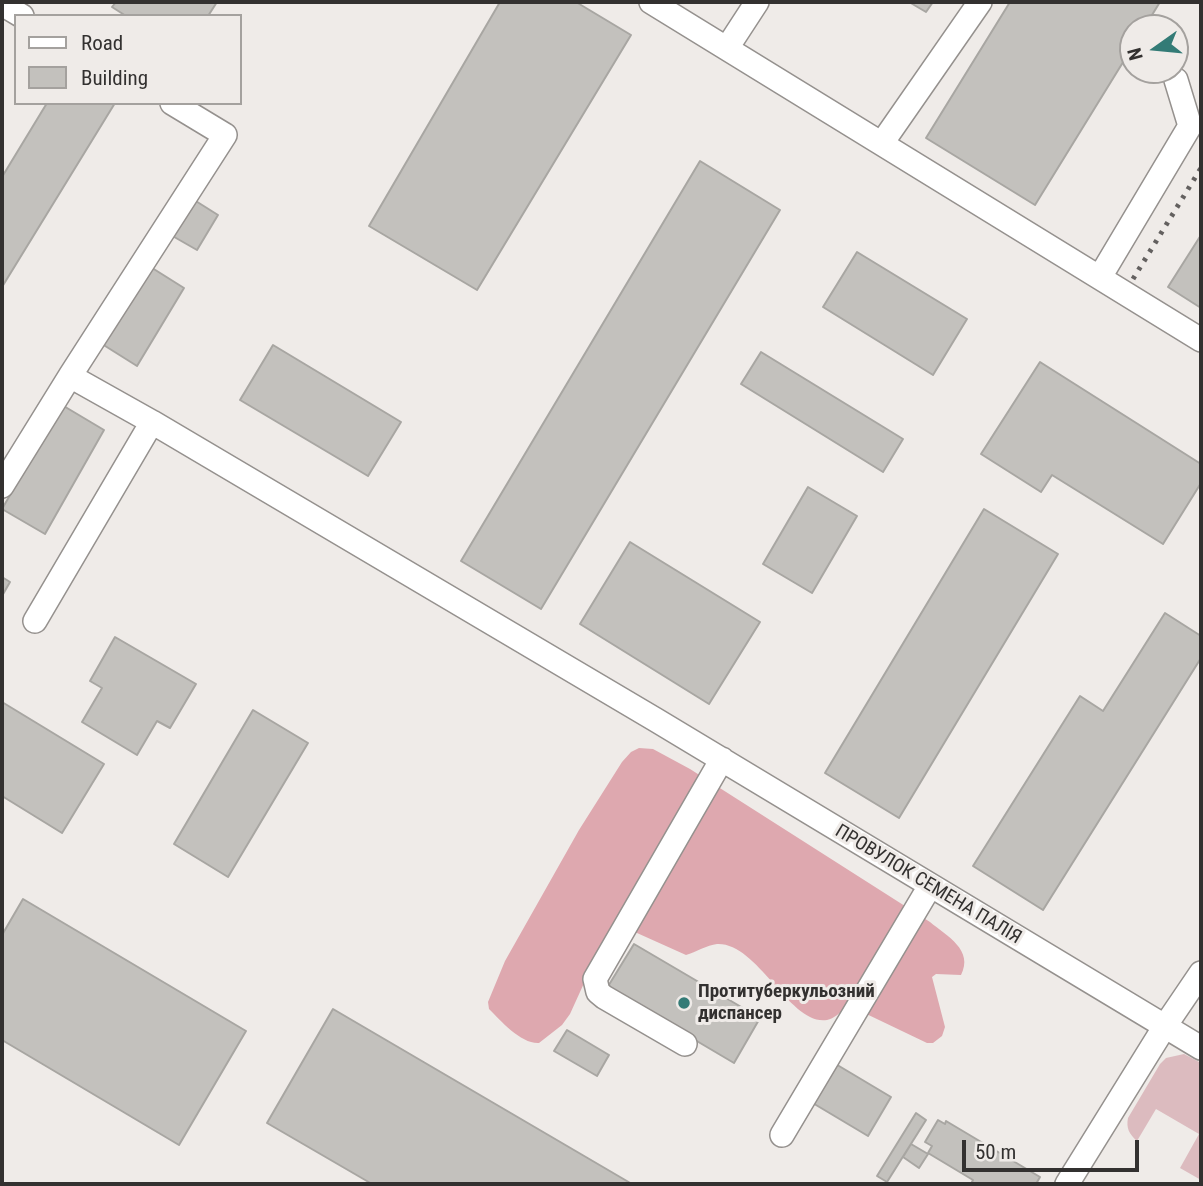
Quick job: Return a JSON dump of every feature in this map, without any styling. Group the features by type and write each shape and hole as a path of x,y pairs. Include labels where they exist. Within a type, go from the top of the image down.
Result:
{"street":[{"path":"651,2 1201,340"},
{"path":"727,48 757,2"},
{"path":"882,143 980,2"},
{"path":"2,4 19,14"},
{"path":"1100,277 1191,126 1177,84"},
{"path":"2,485 225,135 175,105"},
{"name":"ПРОВУЛОК СЕМЕНА ПАЛІЯ","path":"70,376 722,759 1201,1048"},
{"path":"35,621 152,422"},
{"path":"685,1044 604,997 598,992 595,979 722,759"},
{"path":"782,1135 930,886"},
{"path":"1067,1184 1201,973"}],"shaded area":[{"path":"639,748 653,749 690,769 951,938 961,951 964,966 961,975 936,974 932,977 945,1027 942,1036 933,1043 927,1043 856,1009 846,1008 827,1020 813,1018 800,1010 746,956 732,947 717,944 686,955 637,933 632,933 585,981 562,1025 539,1043 525,1040 505,1025 489,1009 488,1002 505,961 579,830 622,762"},
{"path":"1184,1054 1201,1063 1201,1180 1180,1168 1199,1134 1156,1109 1137,1141 1127,1125 1128,1118 1160,1064 1166,1058"}],"building":[{"path":"116,2 217,2 209,14 123,14 112,7"},
{"path":"500,2 576,2 631,35 477,290 369,226"},
{"path":"909,2 933,2 926,12"},
{"path":"1010,2 1160,2 1153,14 1119,14 1119,69 1035,205 926,138"},
{"path":"46,105 114,105 2,287 2,177"},
{"path":"700,161 780,210 541,609 461,561"},
{"path":"191,198 218,215 197,250 169,234"},
{"path":"1201,235 1201,308 1168,287"},
{"path":"857,252 967,319 933,375 823,307"},
{"path":"149,266 184,288 137,366 102,344"},
{"path":"273,345 401,422 368,476 240,400"},
{"path":"761,352 903,439 883,472 741,384"},
{"path":"1040,362 1201,464 1201,483 1163,544 1052,475 1041,492 981,454"},
{"path":"62,405 104,430 45,534 2,509"},
{"path":"808,487 857,516 812,593 763,564"},
{"path":"984,509 1058,554 899,818 825,773"},
{"path":"630,542 760,622 709,704 580,624"},
{"path":"2,577 10,582 2,596"},
{"path":"1165,613 1201,636 1201,658 1043,910 973,866 1080,696 1103,711"},
{"path":"115,637 196,684 170,728 157,721 137,755 82,722 102,688 90,681"},
{"path":"2,702 104,764 62,833 2,796"},
{"path":"253,710 308,743 228,877 174,844"},
{"path":"23,899 246,1031 179,1145 2,1040 2,935"},
{"name":"Протитуберкульозний диспансер","path":"634,944 760,1018 734,1063 607,988"},
{"path":"333,1009 632,1184 372,1184 267,1123"},
{"path":"567,1030 609,1055 597,1076 554,1051"},
{"path":"834,1063 891,1097 868,1136 811,1102"},
{"path":"916,1113 926,1120 887,1182 877,1176"},
{"path":"938,1120 945,1124 946,1121 1040,1177 1036,1184 971,1184 973,1180 928,1153 932,1146 925,1142"},
{"path":"911,1144 928,1154 919,1168 903,1157"}],"railway":[{"path":"1133,279 1201,168"}],"place":[{"name":"Протитуберкульозний диспансер","path":"684,1003"}]}
